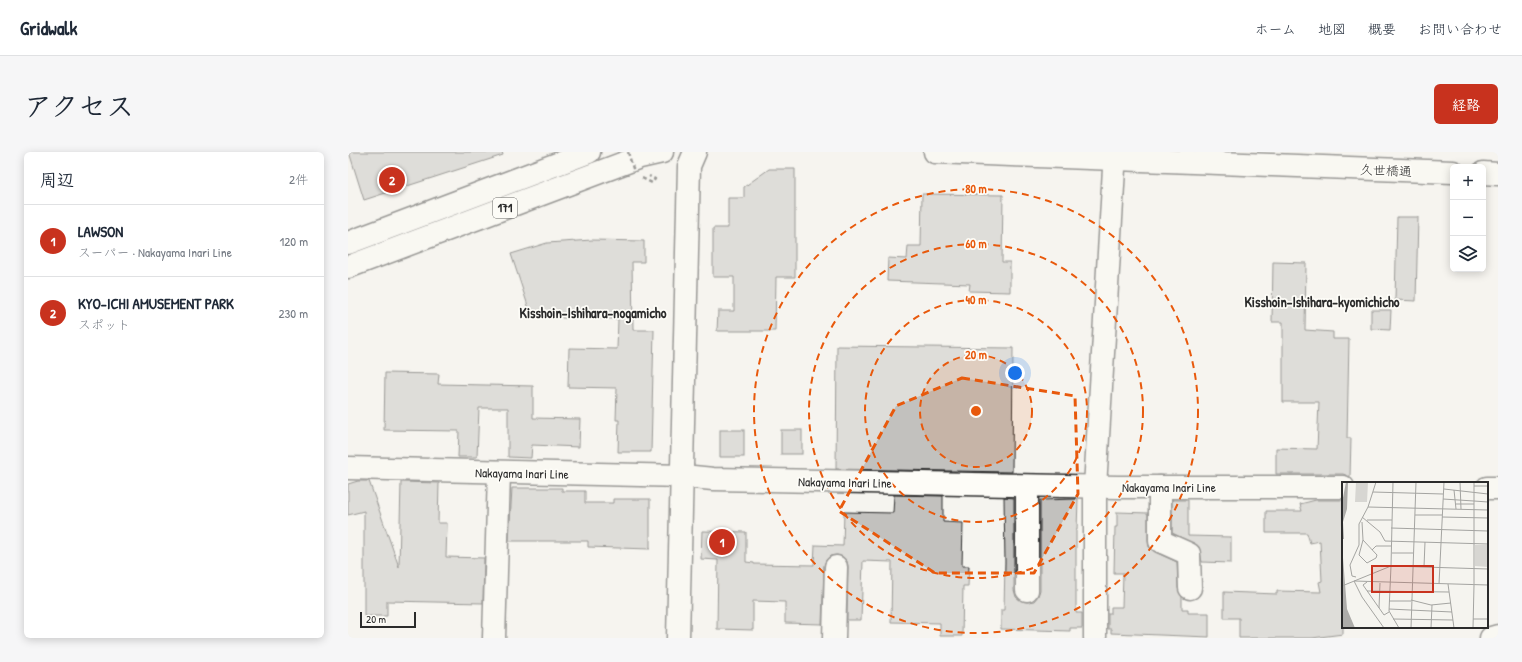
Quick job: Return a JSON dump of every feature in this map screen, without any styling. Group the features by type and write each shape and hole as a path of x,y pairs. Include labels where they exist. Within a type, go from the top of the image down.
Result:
{"main road":[{"name":"171","path":"348,243 589,152"},
{"name":"171","path":"348,268 640,157 662,152"},
{"name":"久世橋通","path":"935,152 1336,160 1450,172"},
{"path":"1095,638 1095,486 1114,156"},
{"path":"678,638 688,157"},
{"path":"1486,173 1498,174"},
{"name":"Nakayama Inari Line","path":"348,468 499,473 682,476 713,480 1028,486 1342,487"},
{"path":"494,638 499,473"},
{"path":"1027,590 1028,486"},
{"path":"1160,487 1160,541 1189,554 1190,588"},
{"path":"834,638 836,567"},
{"path":"1491,638 1498,636"}],"path":[{"path":"628,152 634,172"},
{"path":"650,182 652,183 655,179 652,178"}],"highlighted area":[{"path":"962,378 1075,396 1078,494 1034,573 935,573 839,511 896,406"}],"building":[{"path":"349,152 502,152 503,155 364,200"},
{"path":"769,169 795,169 795,277 776,277 775,331 717,331 718,311 734,311 734,277 713,277 713,228 728,228 728,198 744,198 744,187"},
{"path":"922,194 1003,195 1002,262 1010,262 1010,292 969,291 970,284 887,281 888,258 907,259 908,246 921,246"},
{"path":"1397,217 1418,217 1416,301 1395,300"},
{"path":"592,240 644,241 644,262 632,262 633,330 654,330 651,452 618,452 619,420 616,420 617,388 568,387 569,348 617,349 618,319 562,318 559,310 532,318 511,254 547,243"},
{"path":"1273,262 1306,263 1305,330 1333,332 1333,339 1349,339 1347,438 1351,438 1350,477 1343,474 1276,474 1276,448 1317,449 1319,402 1283,402 1283,322 1272,322"},
{"path":"1371,310 1391,310 1390,330 1371,329"},
{"path":"837,346 1013,348 1012,472 836,469"},
{"path":"385,373 439,374 438,384 533,386 533,418 580,419 579,447 532,445 531,458 508,457 508,408 479,408 477,457 458,457 459,431 384,430"},
{"path":"720,430 744,430 744,457 720,457"},
{"path":"781,430 802,430 802,454 781,454"},
{"path":"358,481 369,481 399,567 401,482 439,483 438,523 447,523 446,557 484,558 483,603 387,601 387,616 364,616 364,511 348,515 348,484"},
{"path":"512,488 562,488 562,491 585,491 585,503 613,503 613,499 650,499 650,549 588,547 588,541 509,541"},
{"path":"894,495 943,496 943,522 963,523 962,566 969,566 968,586 963,586 962,636 940,636 940,623 891,622 892,562 863,561 861,620 847,620 848,567 847,561 843,557 837,555 830,556 826,560 824,566 822,624 785,623 785,602 753,601 753,630 717,629 718,560 701,559 702,531 746,532 746,562 754,564 814,565 815,545 843,546 844,512 893,513"},
{"path":"1004,497 1014,498 1014,590 1016,597 1021,601 1027,602 1034,601 1040,590 1040,500 1078,499 1076,530 1076,613 1082,613 1082,628 1070,628 1070,631 1001,629 1001,610 1004,610"},
{"path":"1172,500 1188,500 1188,536 1231,537 1231,563 1202,562 1199,547 1172,533"},
{"path":"1316,500 1342,500 1343,634 1312,638 1239,638 1239,618 1224,618 1224,592 1277,594 1277,591 1321,592 1319,582 1322,581 1320,541 1310,543 1307,533 1266,533 1266,511 1302,511 1300,504"},
{"path":"1117,512 1148,513 1149,547 1155,552 1177,562 1178,588 1182,597 1182,609 1188,609 1188,613 1209,613 1209,637 1111,633 1111,629 1108,629 1108,613 1111,613 1111,607 1122,607 1123,573 1114,573 1115,527 1117,527"}],"place":[{"name":"KYO-ICHI AMUSEMENT PARK","path":"392,180"},
{"name":"LAWSON","path":"722,542"}],"district":[{"name":"Kisshoin-Ishihara-kyomichicho","path":"1322,302"},
{"name":"Kisshoin-Ishihara-nogamicho","path":"593,313"}]}
